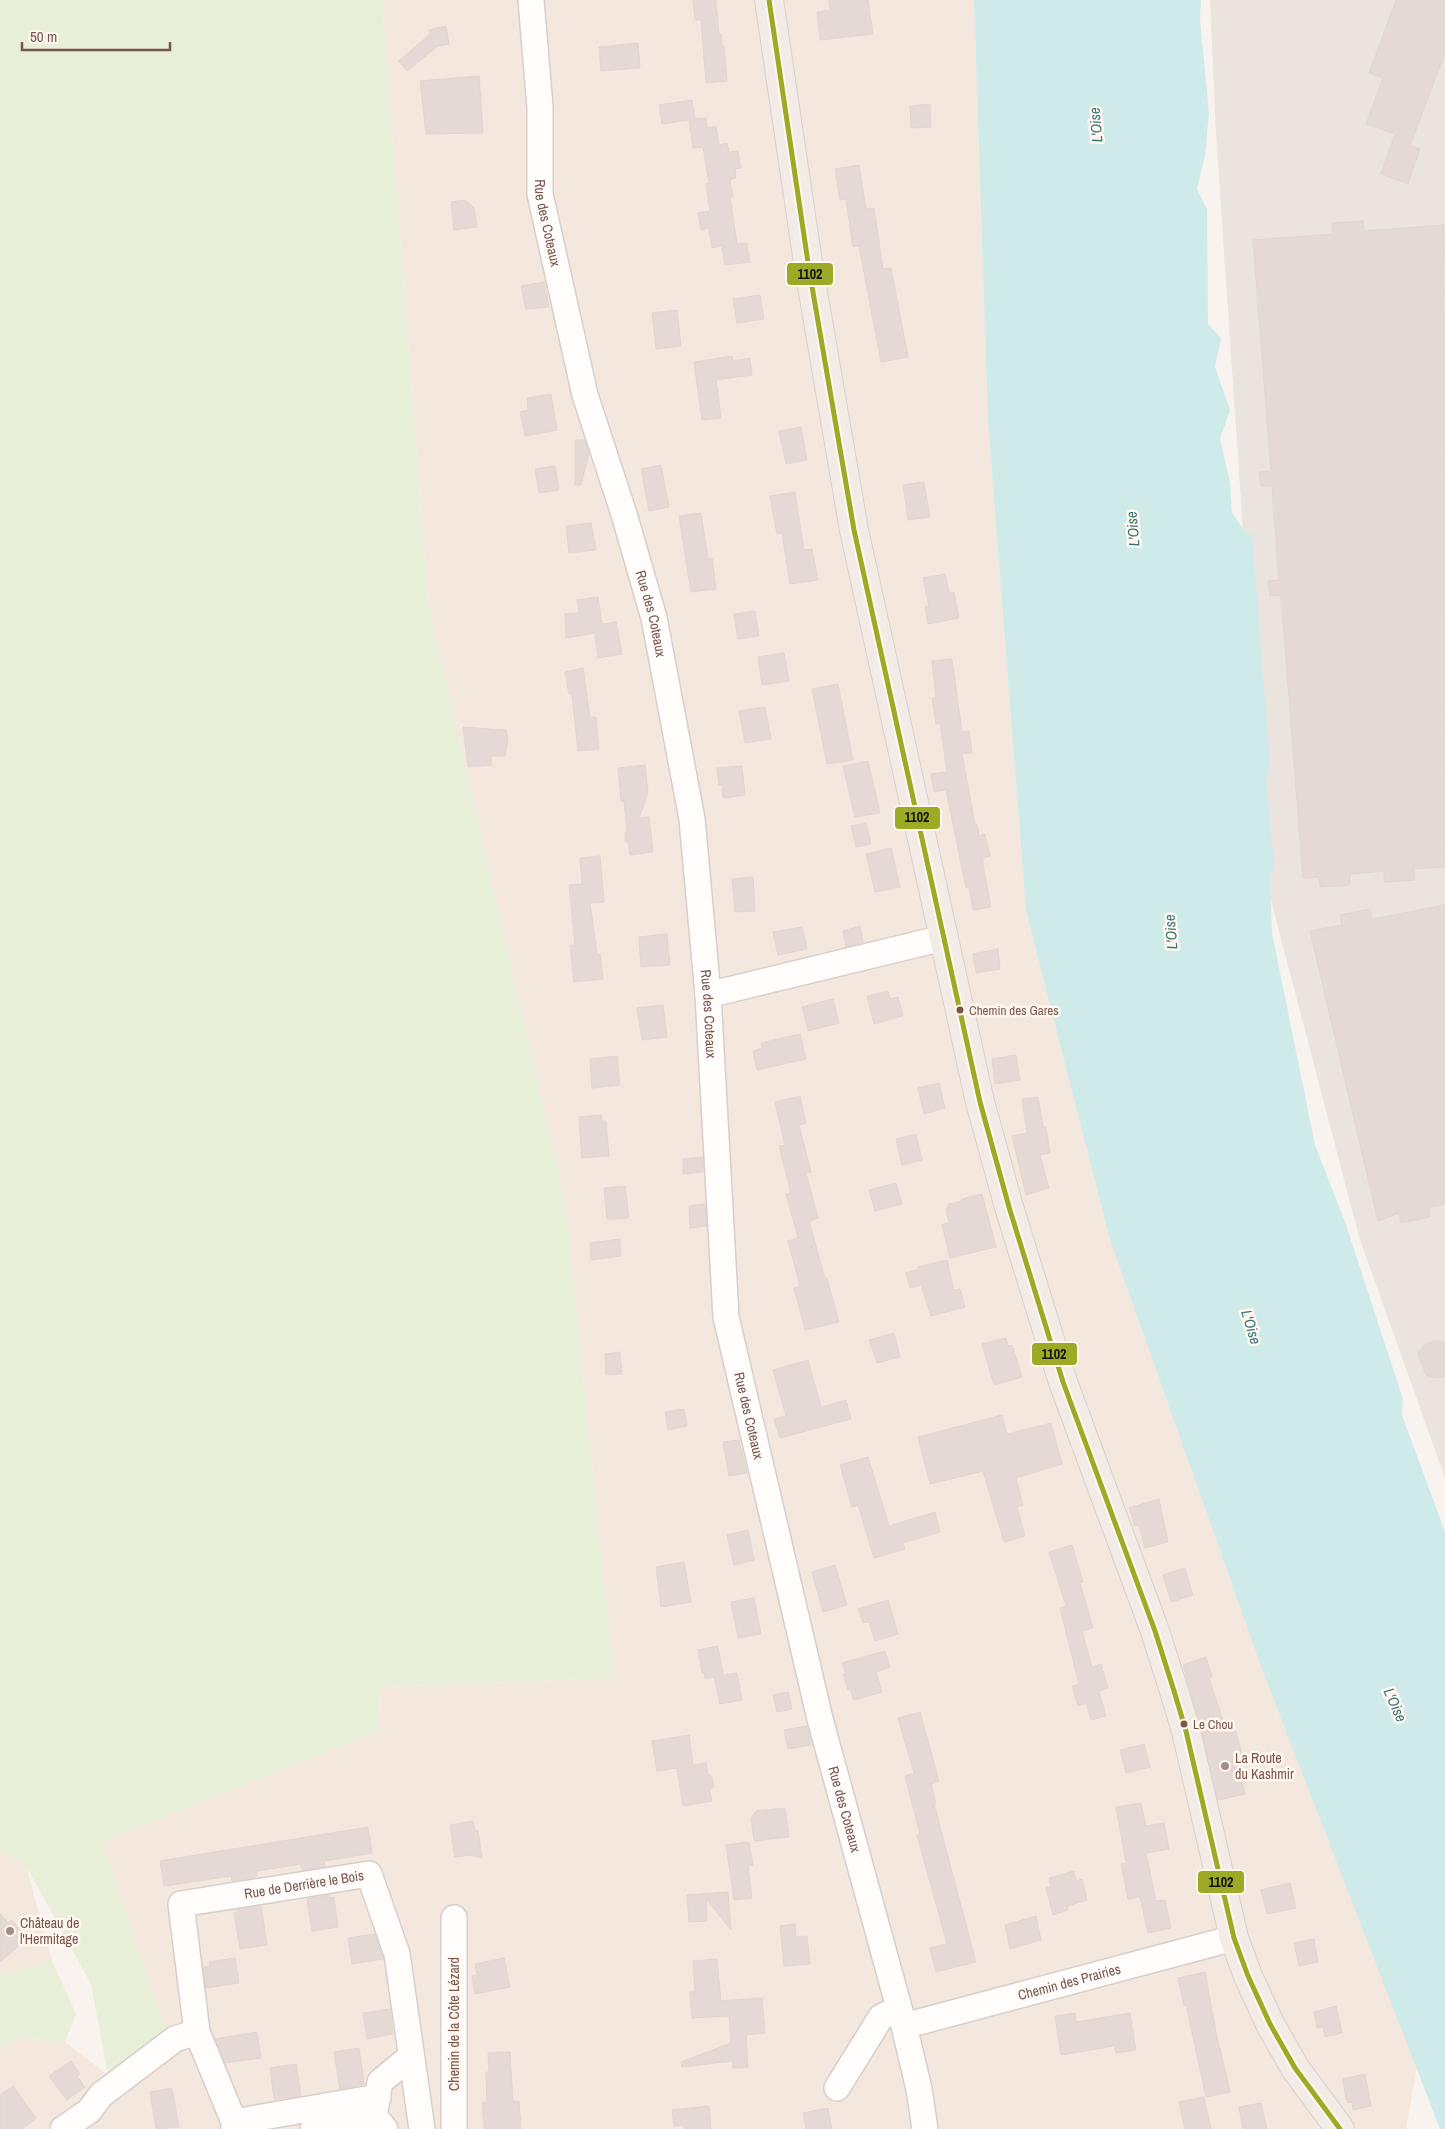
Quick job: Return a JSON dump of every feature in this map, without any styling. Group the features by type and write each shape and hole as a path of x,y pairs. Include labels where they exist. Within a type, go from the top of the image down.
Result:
{"main road":[{"path":"769,0 809,269 854,530 980,1102 1009,1207 1063,1382 1174,1691 1186,1731 1234,1938 1259,2000 1295,2068 1340,2129"}],"street":[{"name":"Rue des Coteaux","path":"530,0 540,107 540,194 585,395 624,514 654,618 692,820 708,995 726,1317 820,1719 901,2017 919,2089 925,2129"},
{"path":"708,995 944,938"},
{"name":"Rue de Derrière le Bois","path":"379,2114 234,2126 197,2032 182,1904 368,1874 396,1954 422,2129"},
{"name":"Chemin de la Côte Lézard","path":"454,1918 454,2129"},
{"name":"Chemin des Prairies","path":"837,2088 881,2017 901,2017 1234,1938"},
{"path":"63,2129 92,2120 101,2094 175,2039 197,2032"},
{"path":"312,2129 379,2114 380,2082 411,2056"}],"shaded area":[{"path":"382,0 974,0 988,421 1026,911 1110,1240 1263,1672 1417,2066 1406,2129 0,2129 0,2049 19,2038 65,2042 108,2075 168,2036 102,1842 379,1731 380,1687 614,1678 565,1199 428,604"},
{"path":"1210,0 1445,0 1445,1478 1359,1237 1267,885 1216,133"},
{"path":"0,1850 26,1866 52,1961 0,1975"}],"green space":[{"path":"0,0 382,0 428,604 565,1199 614,1678 380,1687 379,1731 102,1842 168,2036 108,2075 91,1984 26,1866 0,1850"},
{"path":"52,1961 76,2014 65,2042 19,2038 0,2049 0,1975"}],"water":[{"name":"L'Oise","path":"974,0 1201,0 1200,20 1209,113 1205,155 1197,189 1207,209 1208,324 1221,338 1215,367 1230,410 1220,439 1230,483 1232,513 1247,534 1252,535 1270,765 1266,778 1274,866 1270,877 1272,933 1315,1145 1345,1222 1403,1399 1402,1415 1445,1532 1445,2129 1440,2129 1263,1672 1110,1240 1026,911 988,421"}],"building":[{"path":"693,0 716,0 719,35 721,34 722,46 724,46 727,81 706,83 701,20 695,20"},
{"path":"829,0 868,0 873,34 820,40 817,12 830,10"},
{"path":"1396,0 1445,0 1445,53 1410,146 1420,149 1408,184 1381,174 1395,134 1366,124 1383,78 1369,73"},
{"path":"446,26 449,44 438,46 407,71 399,61 430,34 429,30"},
{"path":"638,43 640,68 601,71 599,47"},
{"path":"479,76 483,133 426,134 420,81"},
{"path":"692,100 695,119 706,118 707,128 716,126 719,145 727,143 729,152 738,151 741,168 735,169 736,178 730,180 733,197 730,197 737,244 747,243 750,262 725,265 722,246 712,248 709,228 701,230 698,213 710,211 706,184 709,183 703,147 693,148 689,120 662,124 659,105"},
{"path":"930,104 931,127 911,128 910,106"},
{"path":"859,165 866,209 874,208 883,269 891,268 908,357 881,362 859,246 853,247 846,199 840,200 835,169"},
{"path":"465,200 474,208 477,227 454,230 451,202"},
{"path":"1363,221 1364,231 1444,225 1445,867 1414,869 1415,880 1384,882 1384,871 1350,874 1350,885 1320,887 1319,877 1303,878 1281,595 1270,596 1268,581 1279,580 1272,486 1261,486 1259,472 1271,471 1253,240 1333,234 1332,223"},
{"path":"544,282 549,307 526,309 521,286"},
{"path":"760,295 764,319 737,323 733,299"},
{"path":"677,310 681,346 656,349 652,313"},
{"path":"732,356 733,361 750,358 752,375 716,380 721,418 702,420 694,362"},
{"path":"551,394 557,430 525,436 520,412 528,410 527,398"},
{"path":"801,427 807,460 786,464 779,431"},
{"path":"575,440 585,440 589,453 581,485 575,485"},
{"path":"661,465 669,507 649,511 641,469"},
{"path":"555,466 559,490 539,493 535,469"},
{"path":"924,482 930,517 908,520 903,485"},
{"path":"795,492 804,550 812,549 818,580 790,584 782,533 777,534 770,496"},
{"path":"701,513 708,559 712,558 716,589 691,592 679,516"},
{"path":"591,523 596,550 569,553 566,526"},
{"path":"945,574 949,593 954,592 959,618 928,624 925,607 929,606 923,578"},
{"path":"598,597 602,624 616,622 622,654 598,658 595,633 566,638 565,614 579,613 577,600"},
{"path":"755,611 759,636 738,639 734,614"},
{"path":"784,653 789,681 762,685 758,657"},
{"path":"952,659 962,732 969,731 972,753 962,754 975,824 977,824 979,836 985,834 990,856 983,858 983,865 991,907 973,910 969,887 966,888 946,790 934,792 931,774 947,772 940,723 936,724 932,698 936,697 932,661"},
{"path":"583,668 590,717 596,717 599,749 578,751 572,694 569,694 565,672"},
{"path":"838,684 853,760 827,764 812,689"},
{"path":"765,707 771,739 745,743 739,711"},
{"path":"463,727 506,730 508,739 505,756 491,756 492,765 468,767"},
{"path":"868,761 880,813 855,817 843,766"},
{"path":"645,765 648,793 639,818 649,817 653,852 630,855 628,843 625,841 625,833 627,831 624,801 621,801 618,768"},
{"path":"742,766 745,795 723,798 722,784 719,785 717,768"},
{"path":"866,823 871,844 856,847 851,826"},
{"path":"891,848 900,887 875,892 866,854"},
{"path":"600,856 604,902 590,903 597,954 600,954 603,979 574,982 570,945 575,945 569,885 582,884 580,858"},
{"path":"753,877 755,911 735,912 732,879"},
{"path":"1445,905 1445,1204 1429,1207 1430,1217 1401,1223 1399,1213 1378,1221 1310,931 1342,925 1340,915 1370,909 1372,919"},
{"path":"860,926 863,942 846,947 843,931"},
{"path":"802,927 807,949 778,955 773,932"},
{"path":"667,934 670,965 641,967 639,937"},
{"path":"998,949 1000,969 976,973 973,954"},
{"path":"888,991 890,999 898,997 903,1016 874,1024 867,996"},
{"path":"833,999 839,1023 808,1031 802,1007"},
{"path":"663,1005 667,1037 642,1040 637,1008"},
{"path":"800,1034 806,1059 757,1070 753,1051 762,1048 761,1043"},
{"path":"1016,1055 1020,1080 995,1084 992,1059"},
{"path":"617,1056 620,1085 592,1088 590,1059"},
{"path":"939,1083 945,1108 924,1114 918,1088"},
{"path":"800,1096 806,1123 799,1125 811,1172 806,1173 818,1218 809,1221 839,1322 805,1330 794,1288 800,1286 788,1241 798,1238 786,1194 791,1193 779,1146 785,1145 775,1102"},
{"path":"1038,1097 1043,1127 1046,1127 1050,1153 1040,1155 1049,1188 1026,1195 1012,1136 1027,1133 1022,1099"},
{"path":"601,1115 602,1121 606,1121 609,1156 582,1158 579,1117"},
{"path":"916,1134 922,1160 902,1165 896,1139"},
{"path":"703,1157 703,1172 683,1174 683,1159"},
{"path":"896,1183 902,1204 875,1211 869,1190"},
{"path":"625,1186 629,1218 607,1219 604,1188"},
{"path":"982,1194 996,1247 950,1258 942,1225 949,1223 946,1210 949,1204"},
{"path":"705,1204 707,1226 690,1228 689,1206"},
{"path":"620,1239 621,1256 591,1260 590,1243"},
{"path":"947,1260 954,1290 960,1289 965,1307 931,1316 921,1285 910,1288 906,1273 919,1269 918,1267"},
{"path":"894,1333 900,1357 877,1363 869,1340"},
{"path":"1006,1338 1008,1346 1012,1345 1022,1377 994,1385 982,1344"},
{"path":"1436,1341 1445,1342 1445,1376 1437,1378 1426,1375 1418,1353 1425,1344"},
{"path":"620,1352 622,1374 606,1375 605,1354"},
{"path":"808,1360 821,1407 846,1400 851,1419 780,1438 774,1419 786,1416 773,1370"},
{"path":"684,1409 687,1426 668,1430 665,1412"},
{"path":"1002,1415 1007,1434 1051,1423 1062,1464 1016,1478 1023,1505 1017,1507 1025,1536 1004,1542 983,1471 930,1484 918,1437"},
{"path":"739,1440 747,1473 729,1476 723,1442"},
{"path":"868,1457 889,1526 935,1512 940,1532 903,1543 905,1549 874,1558 858,1505 852,1507 840,1465"},
{"path":"1159,1499 1168,1542 1145,1548 1139,1525 1135,1526 1129,1508"},
{"path":"748,1530 754,1560 734,1565 727,1535"},
{"path":"1072,1545 1083,1582 1080,1583 1093,1628 1082,1631 1092,1667 1101,1664 1108,1688 1099,1691 1106,1716 1091,1720 1086,1703 1078,1706 1072,1686 1079,1684 1060,1608 1066,1606 1049,1552"},
{"path":"684,1562 691,1602 661,1607 656,1567"},
{"path":"835,1565 847,1605 823,1612 812,1572"},
{"path":"1185,1568 1193,1595 1171,1602 1163,1575"},
{"path":"754,1598 761,1634 738,1638 731,1602"},
{"path":"888,1600 898,1634 875,1641 869,1622 863,1623 858,1609"},
{"path":"718,1646 723,1675 737,1673 742,1700 720,1704 714,1677 705,1679 704,1673 702,1673 698,1650"},
{"path":"885,1651 890,1667 876,1672 882,1692 854,1700 850,1689 848,1690 843,1674 846,1674 842,1663"},
{"path":"1206,1657 1212,1677 1209,1678 1227,1733 1236,1731 1242,1755 1240,1756 1242,1765 1238,1766 1245,1794 1218,1800 1201,1727 1183,1665"},
{"path":"788,1692 792,1709 777,1712 773,1695"},
{"path":"920,1712 939,1781 931,1784 936,1804 934,1804 976,1962 936,1972 930,1948 947,1944 917,1835 920,1834 905,1776 914,1773 898,1718"},
{"path":"807,1726 811,1745 788,1749 784,1730"},
{"path":"689,1735 693,1765 706,1763 708,1774 712,1777 714,1786 710,1791 712,1801 683,1806 677,1768 657,1771 652,1741"},
{"path":"1144,1744 1150,1767 1126,1773 1120,1750"},
{"path":"1141,1803 1146,1826 1164,1823 1169,1849 1146,1853 1156,1901 1165,1900 1171,1928 1148,1933 1140,1897 1128,1899 1121,1864 1126,1863 1116,1807"},
{"path":"785,1808 789,1837 754,1841 751,1818 756,1811"},
{"path":"473,1821 475,1831 478,1830 482,1858 470,1855 455,1857 450,1825"},
{"path":"368,1827 372,1853 324,1861 325,1867 302,1870 301,1864 257,1871 256,1877 232,1881 231,1876 164,1886 160,1861"},
{"path":"749,1842 753,1865 748,1866 752,1898 734,1900 726,1845"},
{"path":"1074,1871 1076,1881 1082,1879 1087,1900 1067,1906 1068,1910 1053,1915 1046,1888 1051,1887 1049,1878"},
{"path":"1290,1883 1296,1908 1267,1914 1261,1890"},
{"path":"728,1892 731,1930 706,1899 707,1921 689,1922 687,1895"},
{"path":"330,1895 330,1898 334,1897 338,1927 312,1931 307,1899"},
{"path":"261,1906 267,1945 240,1949 234,1913 237,1910"},
{"name":"Château de l'Hermitage","path":"0,1913 8,1923 12,1920 27,1939 0,1962"},
{"path":"1036,1916 1041,1940 1010,1949 1005,1925"},
{"path":"795,1924 796,1937 807,1936 810,1964 784,1966 780,1926"},
{"path":"375,1934 383,1959 352,1964 348,1938"},
{"path":"1314,1939 1318,1962 1299,1966 1294,1943"},
{"path":"235,1958 239,1983 206,1988 203,1967 210,1966 209,1962"},
{"path":"504,1958 510,1987 475,1994 472,1976 477,1975 475,1964"},
{"path":"717,1959 721,2001 762,1998 765,2033 746,2035 748,2067 733,2068 733,2061 682,2067 681,2062 731,2043 729,2016 692,2018 690,1992 695,1992 693,1961"},
{"path":"1205,1972 1219,2048 1230,2092 1206,2097 1186,2005 1184,2006 1178,1978"},
{"path":"1336,2006 1342,2033 1325,2037 1323,2027 1317,2028 1314,2012"},
{"path":"390,2009 393,2034 367,2039 363,2013"},
{"path":"1075,2013 1076,2022 1130,2013 1136,2050 1116,2053 1114,2046 1061,2055 1055,2016"},
{"path":"257,2032 261,2058 225,2063 215,2039"},
{"path":"359,2048 364,2084 340,2089 334,2052"},
{"path":"510,2052 513,2101 519,2101 521,2129 484,2129 482,2103 487,2102 486,2072 489,2072 488,2053"},
{"path":"71,2061 80,2074 77,2076 85,2087 67,2100 49,2076"},
{"path":"296,2064 301,2096 274,2099 270,2068"},
{"path":"1365,2074 1371,2106 1353,2110 1352,2102 1348,2103 1346,2099 1343,2079"},
{"path":"13,2086 36,2118 22,2129 0,2129 0,2095"},
{"path":"172,2088 179,2127 156,2129 150,2092"},
{"path":"1204,2097 1211,2129 1185,2129 1179,2102"},
{"path":"1261,2103 1267,2129 1243,2129 1239,2107"},
{"path":"709,2106 711,2129 684,2129 684,2125 674,2126 672,2110"},
{"path":"828,2108 832,2129 806,2129 803,2113"}],"transit line":[{"name":"1102","path":"769,0 809,269 854,530 980,1102 1009,1207 1063,1382 1155,1631 1174,1691 1186,1731 1234,1938 1248,1976 1270,2024 1295,2068 1340,2129"}],"place":[{"name":"Chemin des Gares","path":"960,1010"},
{"name":"Le Chou","path":"1184,1724"},
{"name":"La Route du Kashmir","path":"1225,1766"},
{"name":"Château de l'Hermitage","path":"10,1931"}]}
